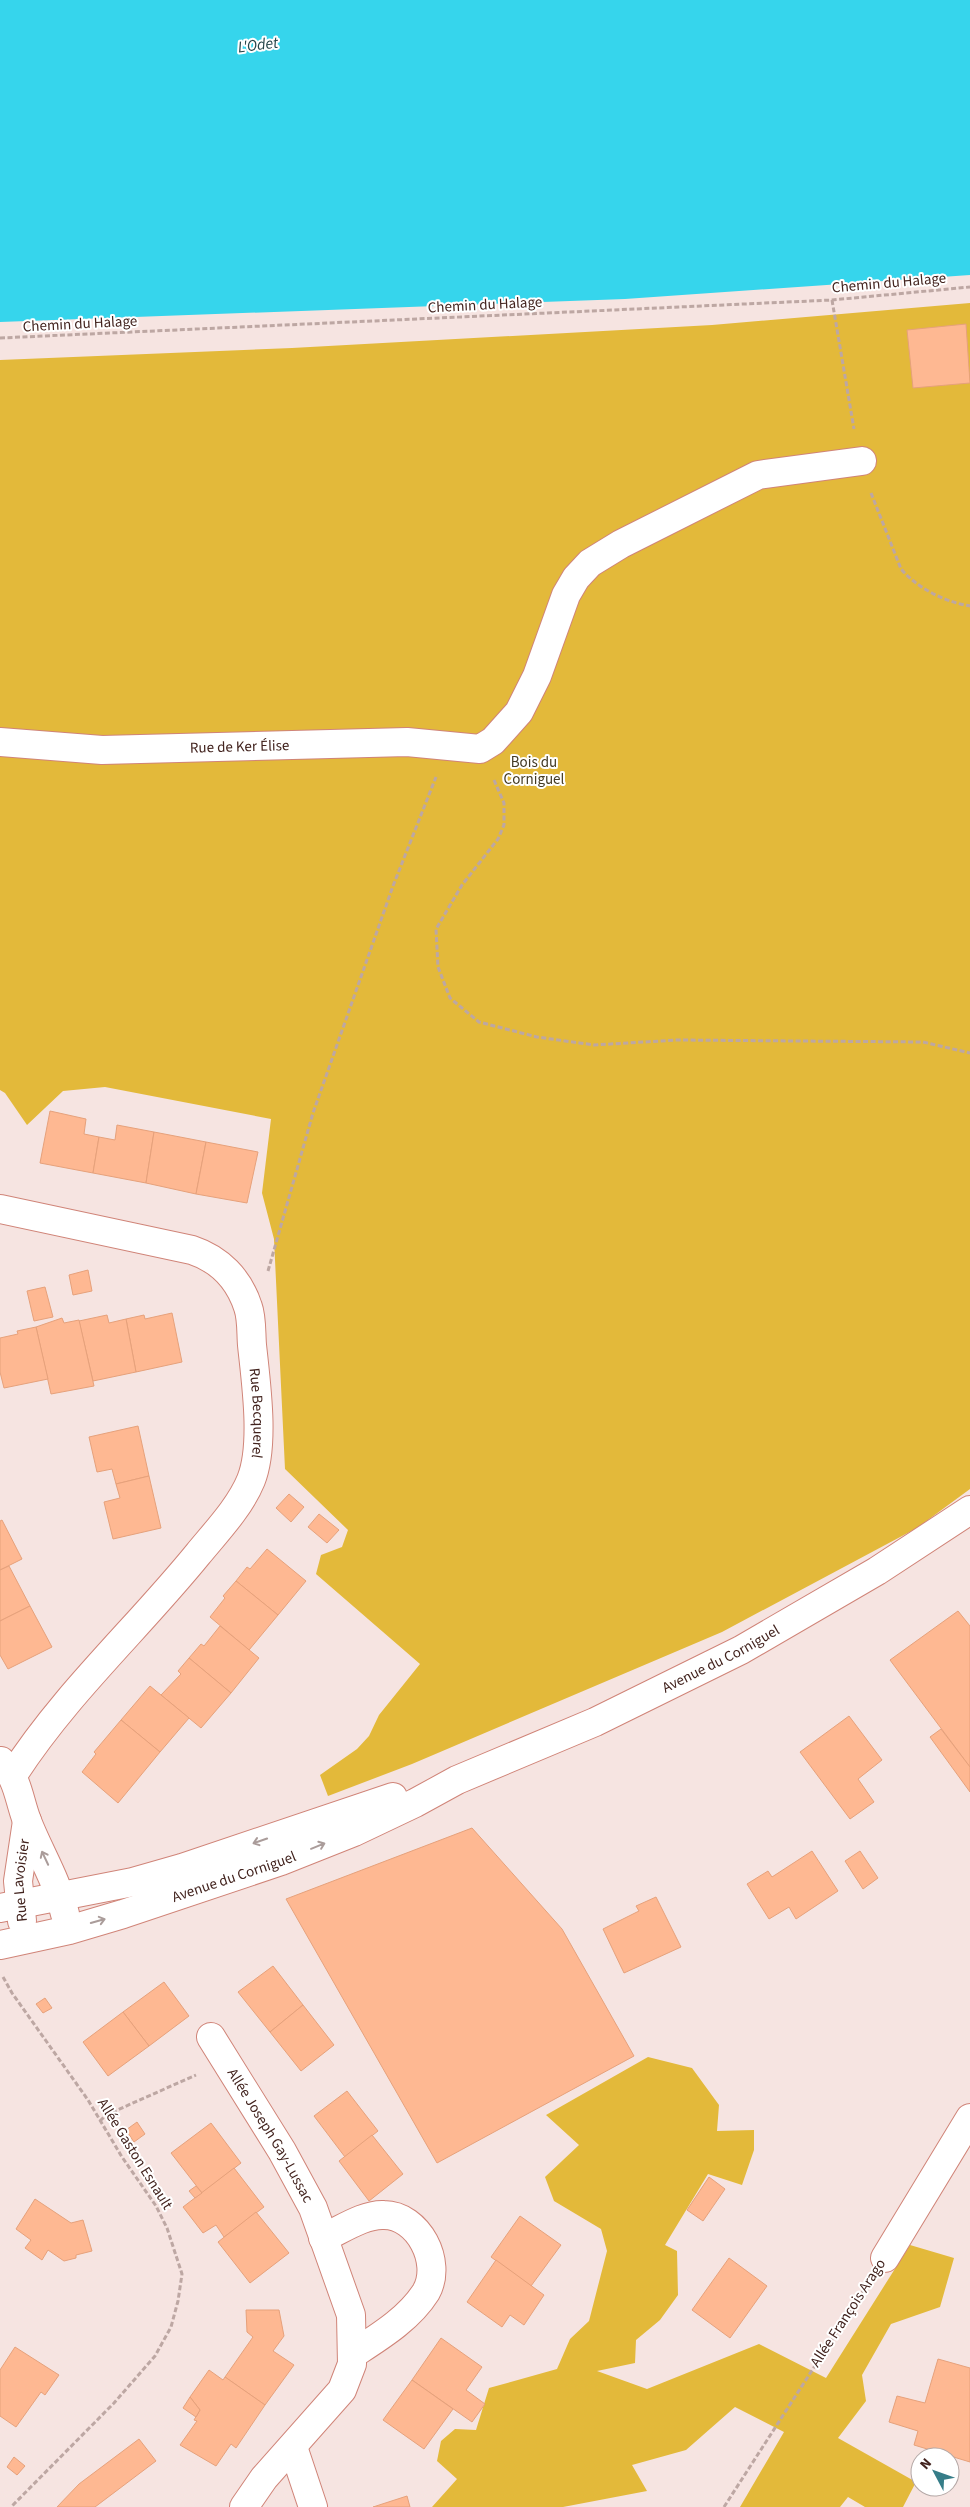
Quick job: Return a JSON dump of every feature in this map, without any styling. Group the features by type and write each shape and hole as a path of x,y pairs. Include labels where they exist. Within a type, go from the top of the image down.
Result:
{"street":[{"path":"480,749 493,741 519,712 537,676 566,595 576,578 590,563 621,544 758,475 862,461"},
{"name":"Rue de Ker Élise","path":"0,742 102,750 407,742 480,749"},
{"name":"Rue Becquerel","path":"0,1209 192,1250 220,1264 237,1283 249,1308 257,1391 257,1450 251,1480 234,1508 167,1592 6,1767"},
{"name":"Avenue du Corniguel","path":"9,1952 69,1930 281,1860 363,1828 457,1780 595,1722 741,1650 876,1571 970,1510"},
{"name":"Rue Lavoisier","path":"6,1767 27,1821 61,1896 69,1930"},
{"name":"Avenue du Corniguel","path":"10,1906 100,1890 182,1868 415,1790 457,1780"},
{"name":"Rue Lavoisier","path":"9,1952 10,1906 18,1881 27,1821"},
{"name":"Allée Joseph Gay-Lussac","path":"211,2037 302,2186 313,2208 351,2315 352,2364 342,2390 264,2478 244,2507"},
{"name":"Allée François Arago","path":"885,2258 970,2118"},
{"path":"323,2238 383,2214 398,2216 422,2238 428,2248 433,2264 429,2284 416,2305 386,2331 353,2354"},
{"path":"293,2447 313,2507"}],"path":[{"name":"Chemin du Halage","path":"0,338 832,300 970,287"},
{"path":"832,300 849,412 862,461 890,545 901,570 909,579 934,594 970,606"},
{"path":"267,1274 312,1112 393,886 448,746"},
{"path":"480,749 504,803 504,825 498,839 462,885 436,929 438,967 450,998 480,1022 537,1037 594,1045 677,1040 923,1042 970,1053"},
{"name":"Allée Gaston Esnault","path":"9,1952 4,1980 88,2100 156,2206 167,2228 182,2274 178,2301 171,2327 155,2356 134,2382 11,2507"},
{"path":"100,2121 106,2115 226,2061"},
{"name":"Allée François Arago","path":"724,2507 885,2258"}],"green space":[{"name":"Bois du Corniguel","path":"970,303 970,1489 917,1528 722,1632 412,1764 328,1796 320,1775 357,1749 369,1736 379,1715 420,1664 316,1574 321,1555 342,1547 348,1530 285,1469 274,1239 262,1193 271,1119 105,1087 63,1091 27,1125 5,1093 0,1090 0,360 292,348 712,325"},
{"path":"648,2057 692,2068 719,2105 717,2131 754,2130 754,2150 742,2185 708,2174 665,2245 677,2251 678,2295 660,2320 636,2340 635,2363 597,2371 647,2389 759,2344 826,2378 910,2245 954,2258 940,2307 891,2324 862,2375 866,2401 838,2438 910,2479 910,2494 903,2507 865,2507 848,2497 840,2507 740,2507 784,2432 735,2407 686,2450 632,2465 647,2491 563,2507 432,2507 457,2479 437,2461 441,2441 455,2429 476,2430 489,2388 557,2369 570,2339 589,2321 607,2251 601,2229 554,2201 545,2177 579,2145 546,2115"}],"water":[{"name":"L'Odet","path":"0,0 970,0 970,275 625,299 0,322"}],"building":[{"path":"966,324 970,383 913,388 907,330"},
{"path":"50,1111 86,1119 84,1134 99,1137 93,1173 40,1163"},
{"path":"117,1125 154,1132 146,1183 93,1173 99,1137 115,1140"},
{"path":"154,1132 206,1142 196,1194 146,1183"},
{"path":"206,1142 258,1152 247,1203 196,1194"},
{"path":"88,1270 92,1291 73,1295 69,1275"},
{"path":"45,1287 53,1317 34,1321 27,1291"},
{"path":"172,1313 182,1362 136,1372 126,1319 144,1315 145,1319"},
{"path":"107,1315 109,1323 126,1319 136,1372 93,1381 79,1321"},
{"path":"62,1318 64,1323 79,1320 94,1386 51,1394 36,1327"},
{"path":"36,1327 48,1379 4,1388 0,1372 0,1338 18,1334 17,1331"},
{"path":"138,1426 149,1476 116,1484 112,1469 97,1472 89,1437"},
{"path":"149,1476 161,1528 113,1539 104,1502 120,1498 116,1484"},
{"path":"289,1494 304,1507 291,1522 276,1508"},
{"path":"319,1514 339,1530 327,1543 308,1527"},
{"path":"2,1520 22,1559 0,1570 0,1521"},
{"path":"267,1549 306,1581 278,1615 236,1581 247,1567 250,1569"},
{"path":"9,1566 30,1606 0,1621 0,1570"},
{"path":"236,1581 278,1615 249,1650 210,1617 225,1598 223,1596"},
{"path":"30,1606 52,1647 8,1669 0,1655 0,1621"},
{"path":"958,1611 970,1626 970,1767 890,1660"},
{"path":"220,1626 259,1658 231,1693 189,1658 201,1644 204,1646"},
{"path":"189,1658 231,1693 201,1728 161,1695 181,1674 178,1671"},
{"path":"150,1686 189,1718 160,1752 121,1720"},
{"path":"849,1716 882,1760 858,1779 874,1802 850,1819 800,1752"},
{"path":"121,1720 160,1752 118,1803 82,1772 96,1754 94,1752"},
{"path":"941,1729 970,1767 970,1792 930,1737"},
{"path":"472,1828 562,1929 634,2056 437,2163 286,1899"},
{"path":"812,1851 838,1891 796,1919 789,1907 769,1919 747,1884 768,1871 772,1877"},
{"path":"860,1851 878,1878 863,1889 845,1861"},
{"path":"656,1897 681,1947 624,1973 603,1929 639,1911 636,1906"},
{"path":"273,1966 303,2005 270,2032 238,1992"},
{"path":"164,1982 189,2016 149,2046 123,2012"},
{"path":"45,1998 52,2008 43,2013 36,2004"},
{"path":"303,2005 334,2045 301,2071 270,2032"},
{"path":"123,2012 149,2046 108,2076 83,2042"},
{"path":"347,2091 378,2131 345,2157 314,2116"},
{"path":"137,2122 145,2134 134,2142 126,2130"},
{"path":"211,2123 241,2163 202,2193 171,2153"},
{"path":"372,2135 403,2174 369,2201 339,2161"},
{"path":"234,2168 264,2207 224,2237 216,2225 203,2233 183,2207"},
{"path":"709,2177 725,2189 703,2221 687,2210"},
{"path":"196,2186 202,2193 195,2198 189,2191"},
{"path":"35,2199 71,2223 83,2220 92,2251 76,2255 76,2258 64,2261 48,2250 42,2260 25,2248 31,2240 16,2229"},
{"path":"256,2212 289,2253 250,2283 218,2242"},
{"path":"520,2216 561,2245 531,2286 491,2257"},
{"path":"729,2258 767,2286 730,2338 692,2310"},
{"path":"496,2260 544,2295 524,2325 510,2315 502,2327 467,2302"},
{"path":"246,2310 279,2310 284,2336 273,2351 294,2365 265,2405 225,2377 253,2337 247,2332"},
{"path":"441,2338 482,2367 466,2390 485,2404 472,2422 412,2380"},
{"path":"15,2347 59,2375 45,2395 41,2392 16,2427 0,2416 0,2370"},
{"path":"938,2359 970,2368 970,2462 960,2459 960,2447 921,2447 914,2445 918,2431 889,2422 897,2396 925,2403"},
{"path":"209,2370 223,2380 225,2377 265,2405 236,2448 231,2444 216,2466 180,2445 197,2421 194,2420 200,2410 190,2397"},
{"path":"412,2380 453,2409 424,2449 383,2420"},
{"path":"190,2397 200,2410 196,2417 183,2408"},
{"path":"139,2439 156,2461 95,2507 57,2507 79,2484"},
{"path":"14,2457 25,2466 17,2475 7,2467"},
{"path":"407,2496 410,2507 373,2507"}]}
